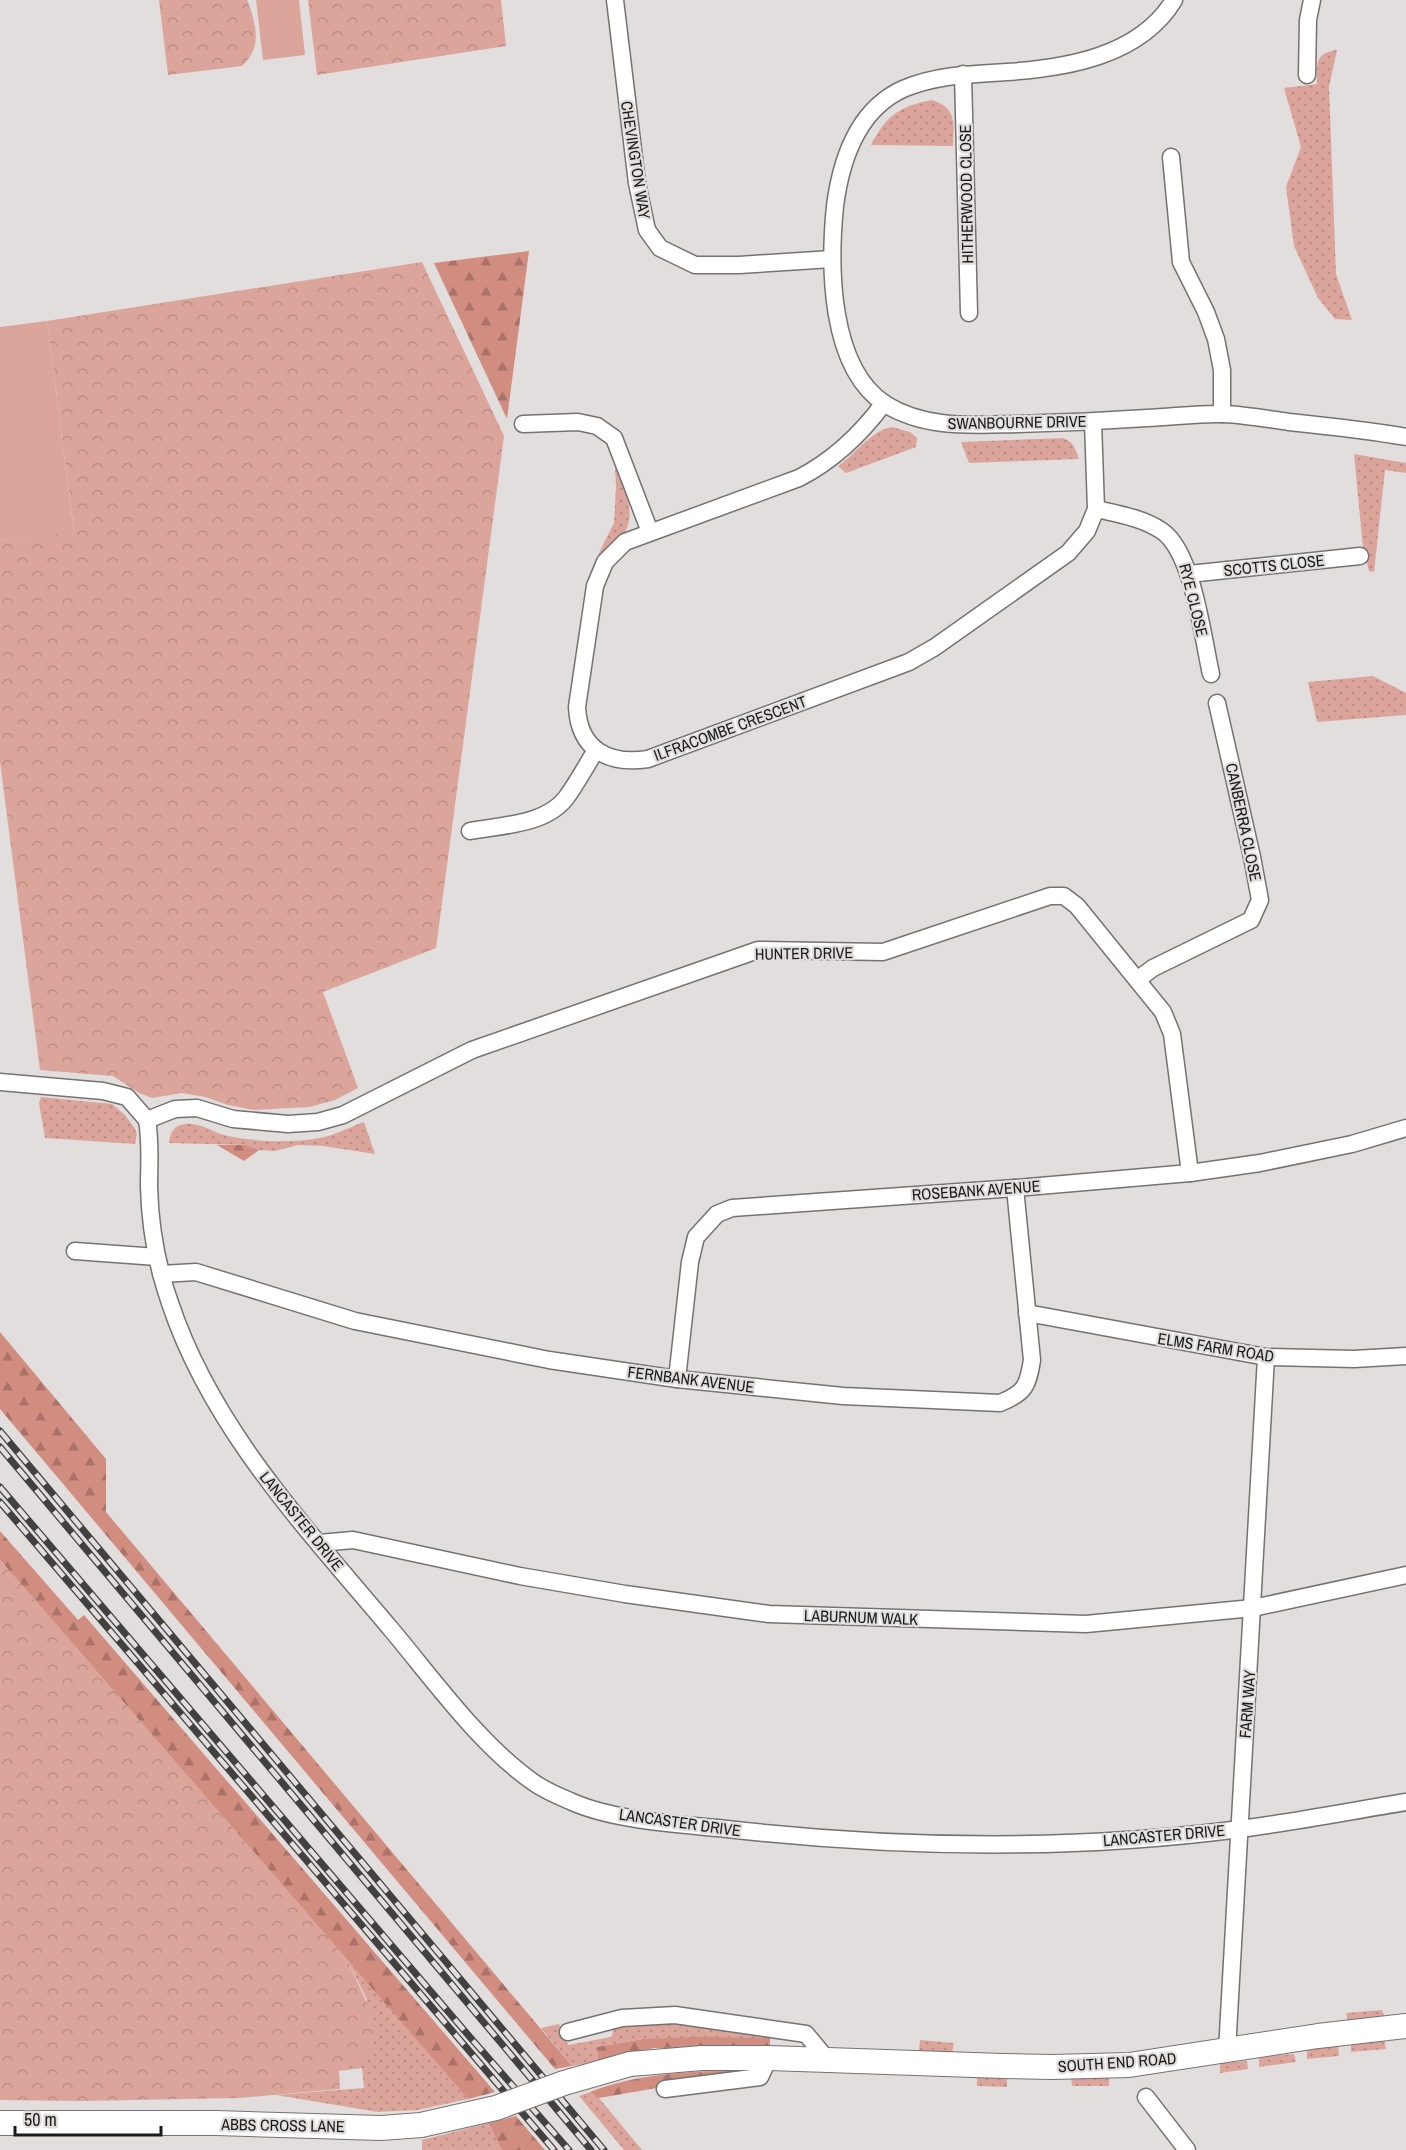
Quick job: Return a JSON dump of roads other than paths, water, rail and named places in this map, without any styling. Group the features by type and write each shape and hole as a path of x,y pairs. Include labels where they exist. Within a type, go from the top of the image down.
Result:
{"street":[{"name":"CHEVINGTON WAY","path":"615,0 637,183 647,230 660,248 695,265 740,265 832,259"},
{"name":"SWANBOURNE DRIVE","path":"1174,0 1155,24 1136,39 1088,59 1046,68 963,74 927,81 888,96 873,108 861,123 838,184 832,259 836,303 847,354 862,381 884,403 919,419 956,426 1093,422 1222,414 1406,437"},
{"path":"1307,75 1308,20 1312,0"},
{"name":"HITHERWOOD CLOSE","path":"963,74 969,313"},
{"path":"1171,157 1181,262 1206,312 1216,339 1222,370 1222,414"},
{"path":"470,831 531,820 549,812 565,799 596,750 581,728 577,718 577,707 595,586 605,562 618,548 625,542 650,532 799,478 818,468 838,453 868,424 884,403"},
{"path":"523,424 578,422 597,426 614,438 650,532"},
{"name":"ILFRACOMBE CRESCENT","path":"596,750 604,756 623,761 648,759 909,662 935,647 1068,553 1087,531 1096,509 1093,422"},
{"name":"RYE CLOSE","path":"1096,509 1146,523 1164,532 1184,557 1211,674"},
{"name":"SCOTTS CLOSE","path":"1189,573 1360,556"},
{"name":"CANBERRA CLOSE","path":"1137,980 1153,968 1251,920 1260,900 1217,703"},
{"name":"HUNTER DRIVE","path":"147,1120 175,1109 197,1108 233,1119 288,1124 318,1122 343,1115 472,1050 758,950 883,952 1050,896 1064,896 1077,906 1163,1012 1172,1034 1190,1173"},
{"path":"0,1082 103,1091 127,1097 147,1120"},
{"name":"LANCASTER DRIVE","path":"147,1120 151,1139 149,1188 157,1257 184,1340 211,1396 243,1448 319,1544 490,1747 535,1784 576,1804 634,1819 792,1836 897,1844 1042,1844 1142,1838 1239,1829 1406,1802"},
{"name":"ROSEBANK AVENUE","path":"677,1379 696,1237 717,1214 732,1208 1190,1173 1260,1163 1329,1149 1406,1128"},
{"name":"FERNBANK AVENUE","path":"161,1274 196,1272 355,1321 549,1360 677,1379 843,1396 1000,1403 1016,1396 1028,1383 1032,1360 1015,1188"},
{"path":"75,1251 157,1257"},
{"name":"ELMS FARM ROAD","path":"1027,1313 1266,1357 1354,1359 1406,1356"},
{"name":"FARM WAY","path":"1227,2051 1266,1357"},
{"name":"LABURNUM WALK","path":"319,1544 353,1540 520,1576 625,1594 769,1614 1086,1624 1253,1608 1406,1575"},
{"path":"568,2032 622,2018 675,2015 806,2034 826,2058"},
{"name":"SOUTH END ROAD","path":"630,2064 702,2058 826,2058 1052,2067 1129,2065 1318,2036 1406,2026"},
{"path":"665,2090 760,2077 769,2058"},
{"name":"ABBS CROSS LANE","path":"0,2123 216,2123 381,2127 422,2125 496,2108 564,2083 630,2064"},
{"path":"1146,2097 1186,2150"}],"railway":[{"path":"0,1431 604,2150"},
{"path":"0,1447 591,2150"},
{"path":"0,1487 569,2150"},
{"path":"0,1502 554,2150"}]}
